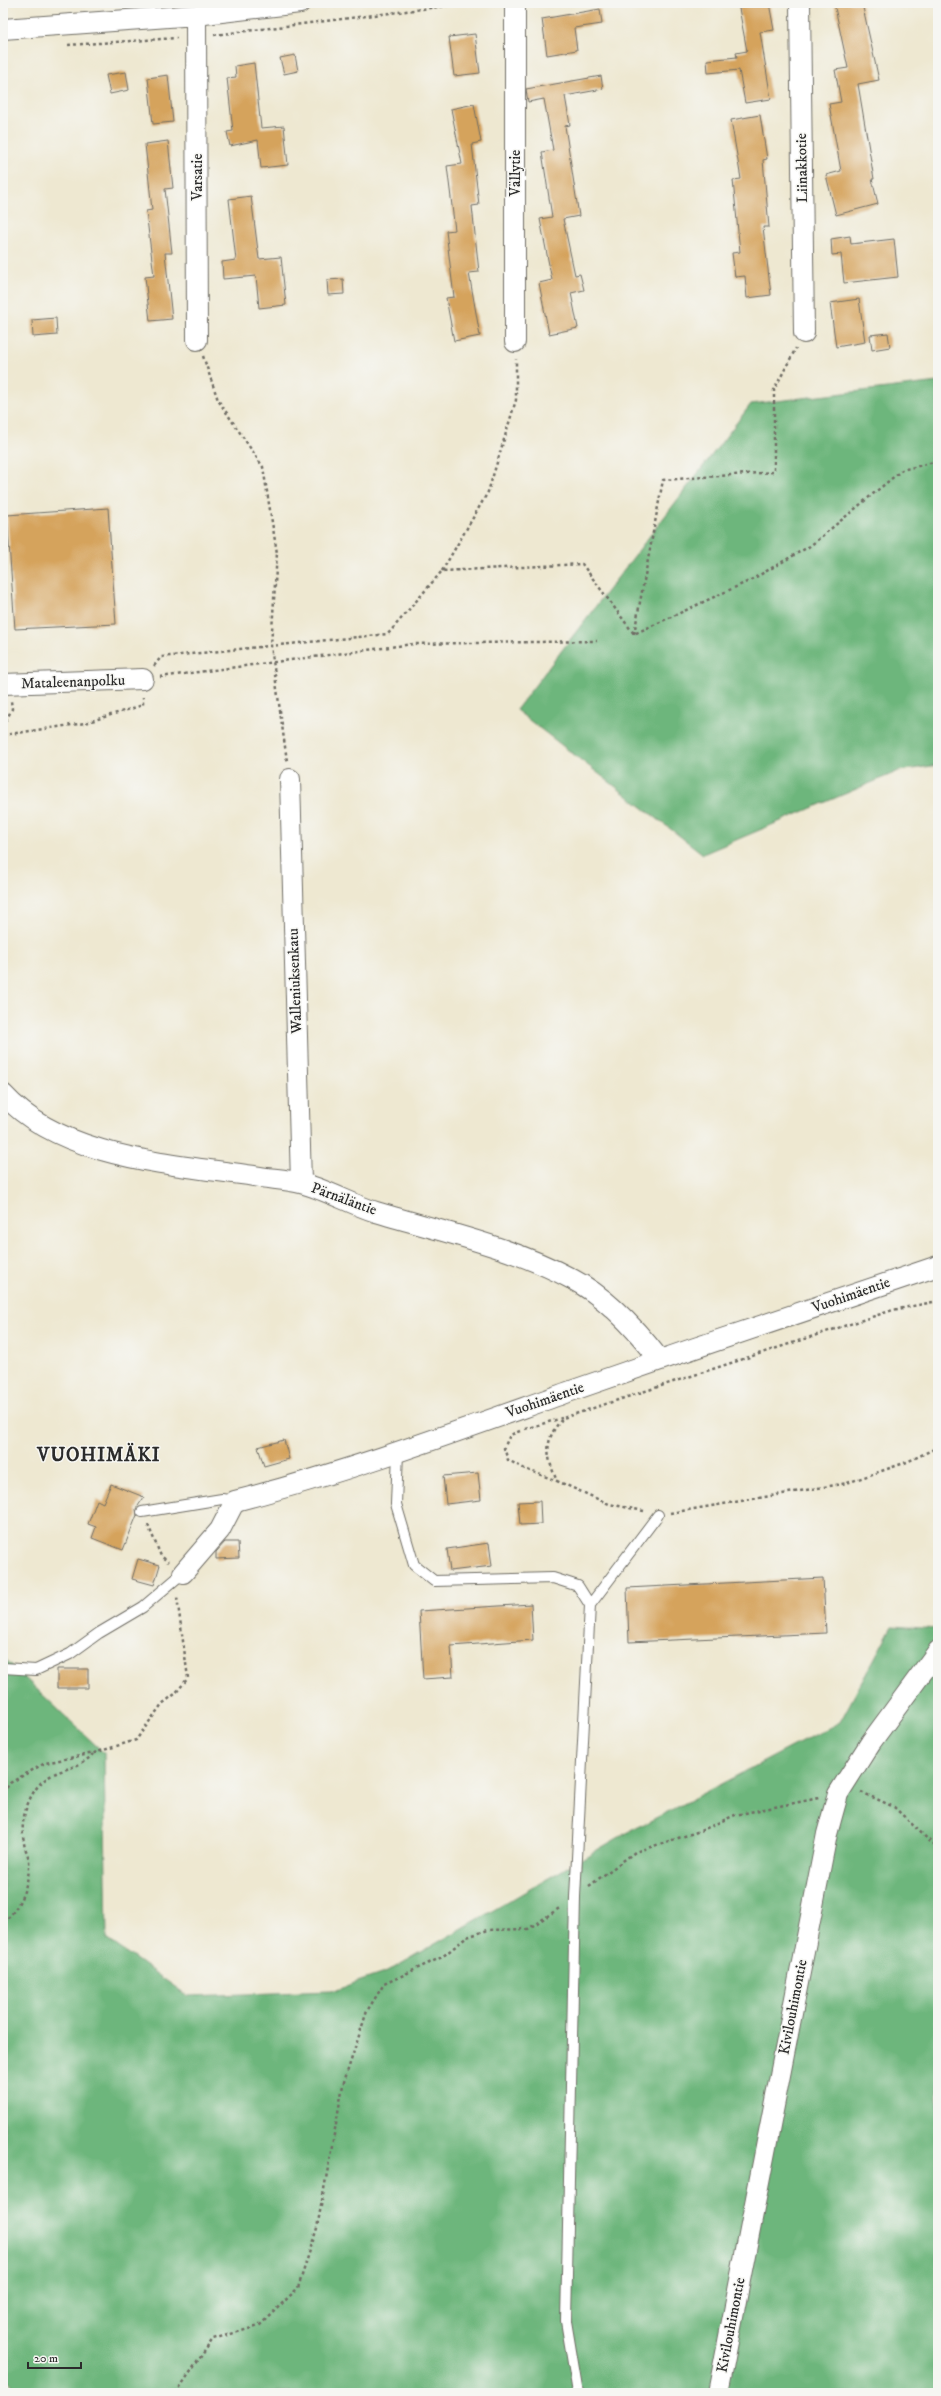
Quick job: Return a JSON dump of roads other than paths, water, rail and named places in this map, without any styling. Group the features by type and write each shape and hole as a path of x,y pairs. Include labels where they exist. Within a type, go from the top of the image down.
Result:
{"street":[{"path":"3,29 196,15 300,3"},
{"name":"Vällytie","path":"515,3 515,342"},
{"name":"Liinakkotie","path":"800,3 804,333"},
{"name":"Varsatie","path":"196,15 197,340"},
{"name":"Mataleenanpolku","path":"7,691 143,679"},
{"name":"Walleniuksenkatu","path":"290,779 301,1183"},
{"name":"Pärnäläntie","path":"3,1094 43,1126 87,1146 141,1159 301,1183 364,1208 527,1259 573,1279 636,1329 660,1360"},
{"name":"Vuohimäentie","path":"235,1501 282,1489 398,1452 660,1360 938,1266"},
{"path":"179,1577 220,1530 235,1501"},
{"name":"Kivilouhimontie","path":"718,2393 827,1834 838,1794 871,1742 938,1651"}],"lane":[{"path":"398,1452 396,1504 414,1565 434,1581 553,1578 578,1586 590,1605"},
{"path":"142,1512 222,1499 235,1501"},
{"path":"578,2393 566,2322 575,1897 590,1605 658,1515"},
{"path":"3,1668 36,1670 70,1654 99,1633 143,1607 179,1577"}],"district":[{"name":"VUOHIMÄKI","path":"99,1455"}]}
